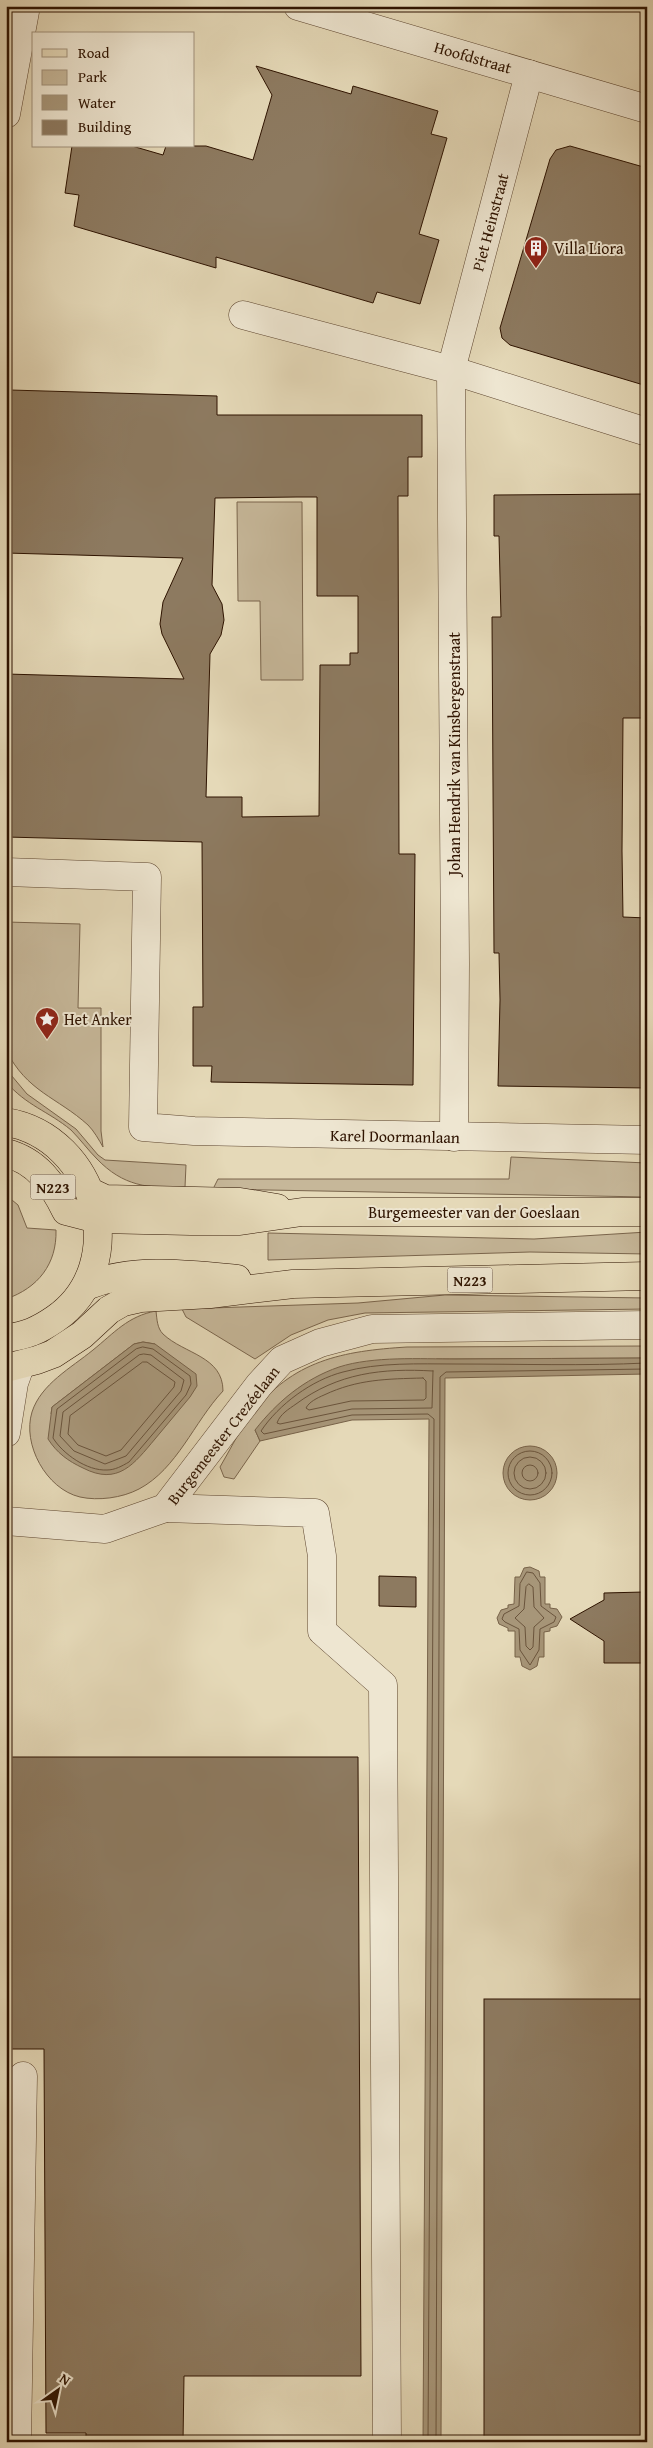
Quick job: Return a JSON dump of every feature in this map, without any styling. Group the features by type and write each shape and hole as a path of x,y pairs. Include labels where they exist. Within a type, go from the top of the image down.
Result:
{"main road":[{"name":"N223","path":"6,1338 34,1333 61,1315 75,1302 86,1286 94,1268 98,1248 97,1219 90,1192 83,1176 64,1151 39,1133 7,1121"},
{"name":"N223","path":"6,1153 31,1164 46,1177 66,1211 97,1219"},
{"name":"Burgemeester van der Goeslaan","path":"90,1192 105,1198 240,1202 302,1212"},
{"name":"Burgemeester van der Goeslaan","path":"97,1219 240,1221 302,1212 647,1212"},
{"name":"N223","path":"86,1286 101,1280 130,1274 165,1273 293,1284"},
{"name":"N223","path":"13,1367 37,1360 68,1345 123,1302 141,1298 210,1294 293,1284 647,1276"},
{"path":"13,1367 34,1333"}],"street":[{"path":"6,114 26,6"},
{"name":"Hoofdstraat","path":"298,6 647,109"},
{"name":"Piet Heinstraat","path":"451,370 529,74"},
{"path":"243,315 451,370 647,432"},
{"name":"Johan Hendrik van Kinsbergenstraat","path":"451,370 455,964 454,1137"},
{"name":"Karel Doormanlaan","path":"6,872 147,877 143,1126 194,1131 647,1140"},
{"name":"Burgemeester Crezéelaan","path":"6,1521 105,1529 165,1508 259,1385 282,1360 320,1343 372,1329 647,1324"},
{"path":"6,1433 14,1383 13,1367"},
{"path":"165,1508 315,1513 322,1556 322,1631 383,1685 387,2442"},
{"path":"17,2442 12,2385 23,2076"}],"green space":[{"path":"237,502 302,502 303,680 261,680 260,601 238,601"},
{"path":"6,922 80,924 78,1008 101,1008 101,1131 103,1147 88,1125 43,1093 23,1076 6,1050"},
{"path":"6,1069 27,1094 76,1129 98,1155 105,1160 186,1165 185,1187 148,1186 137,1184 117,1175 97,1159 71,1130 14,1090 6,1082"},
{"path":"511,1157 647,1163 647,1197 213,1189 218,1179 509,1179"},
{"path":"6,1195 18,1205 27,1228 56,1230 53,1254 43,1273 27,1288 6,1299"},
{"path":"647,1232 647,1254 530,1252 268,1260 268,1233 534,1239"},
{"path":"445,1295 647,1298 647,1309 365,1313 328,1320 291,1335 255,1359 186,1317 182,1309 358,1303"},
{"path":"156,1311 158,1326 163,1334 210,1363 217,1370 223,1391 175,1457 152,1480 139,1489 125,1495 94,1499 80,1497 57,1485 40,1464 31,1438 32,1412 42,1393 66,1370 129,1321 146,1313","holes":["143,1342 155,1344 51,1414 52,1407 134,1344"]},
{"path":"647,1346 647,1358 437,1359 255,1430 260,1441 234,1479 224,1477 220,1467 247,1421 267,1396 302,1370 340,1356 407,1347"}],"water":[{"path":"143,1342 155,1344 196,1374 197,1386 140,1457 124,1470 106,1475 83,1468 63,1456 48,1439 52,1407 134,1344"},
{"path":"647,1358 647,1374 445,1378 441,2442 423,2442 429,1419 352,1420 260,1441 255,1430 272,1410 292,1392 326,1372 352,1363 397,1359"},
{"path":"525,1446 535,1446 549,1454 555,1463 557,1473 555,1483 549,1492 535,1500 525,1500 515,1495 508,1488 503,1478 503,1468 508,1458 515,1451"},
{"path":"530,1567 539,1571 540,1577 545,1577 545,1604 550,1604 550,1608 557,1609 562,1617 557,1626 550,1628 550,1631 544,1632 544,1657 539,1657 537,1666 530,1670 522,1666 520,1657 515,1657 515,1631 508,1631 508,1628 499,1624 497,1618 501,1610 508,1608 508,1605 514,1604 515,1577 520,1577 524,1568"}],"building":[{"path":"256,66 351,94 353,86 438,111 431,134 447,138 419,234 439,240 420,304 377,292 373,303 216,257 216,268 74,226 79,195 65,193 72,148 139,148 163,155 165,148 206,146 253,160 272,95"},
{"name":"Villa Liora","path":"570,146 647,168 647,386 510,345 502,338 500,328 550,159 556,150"},
{"path":"10,390 217,396 217,415 422,415 422,457 408,457 408,496 398,496 399,854 415,854 413,1085 211,1082 212,1066 193,1066 193,1007 203,1007 202,842 6,837 6,674 184,679 162,634 160,624 163,602 183,558 6,553","holes":["317,497 317,596 358,596 358,653 350,653 350,665 320,665 319,816 242,817 242,797 206,797 210,654 221,635 224,620 222,604 212,585 215,498"]},
{"path":"647,494 647,626 641,626 642,684 647,684 647,718 623,718 622,851 623,917 647,918 647,1088 498,1086 500,1000 499,953 494,953 492,617 501,617 499,536 494,536 494,495"},
{"path":"379,1576 416,1577 416,1607 379,1606"},
{"path":"644,1592 643,1607 647,1607 647,1663 604,1663 604,1641 570,1619 604,1600 604,1593"},
{"path":"6,1757 358,1757 361,2376 184,2376 183,2442 86,2442 86,2433 46,2433 44,2049 6,2049"},
{"path":"484,1999 647,1999 647,2442 484,2442"}],"place":[{"name":"Villa Liora","path":"536,269"},
{"name":"Het Anker","path":"47,1040"}]}
